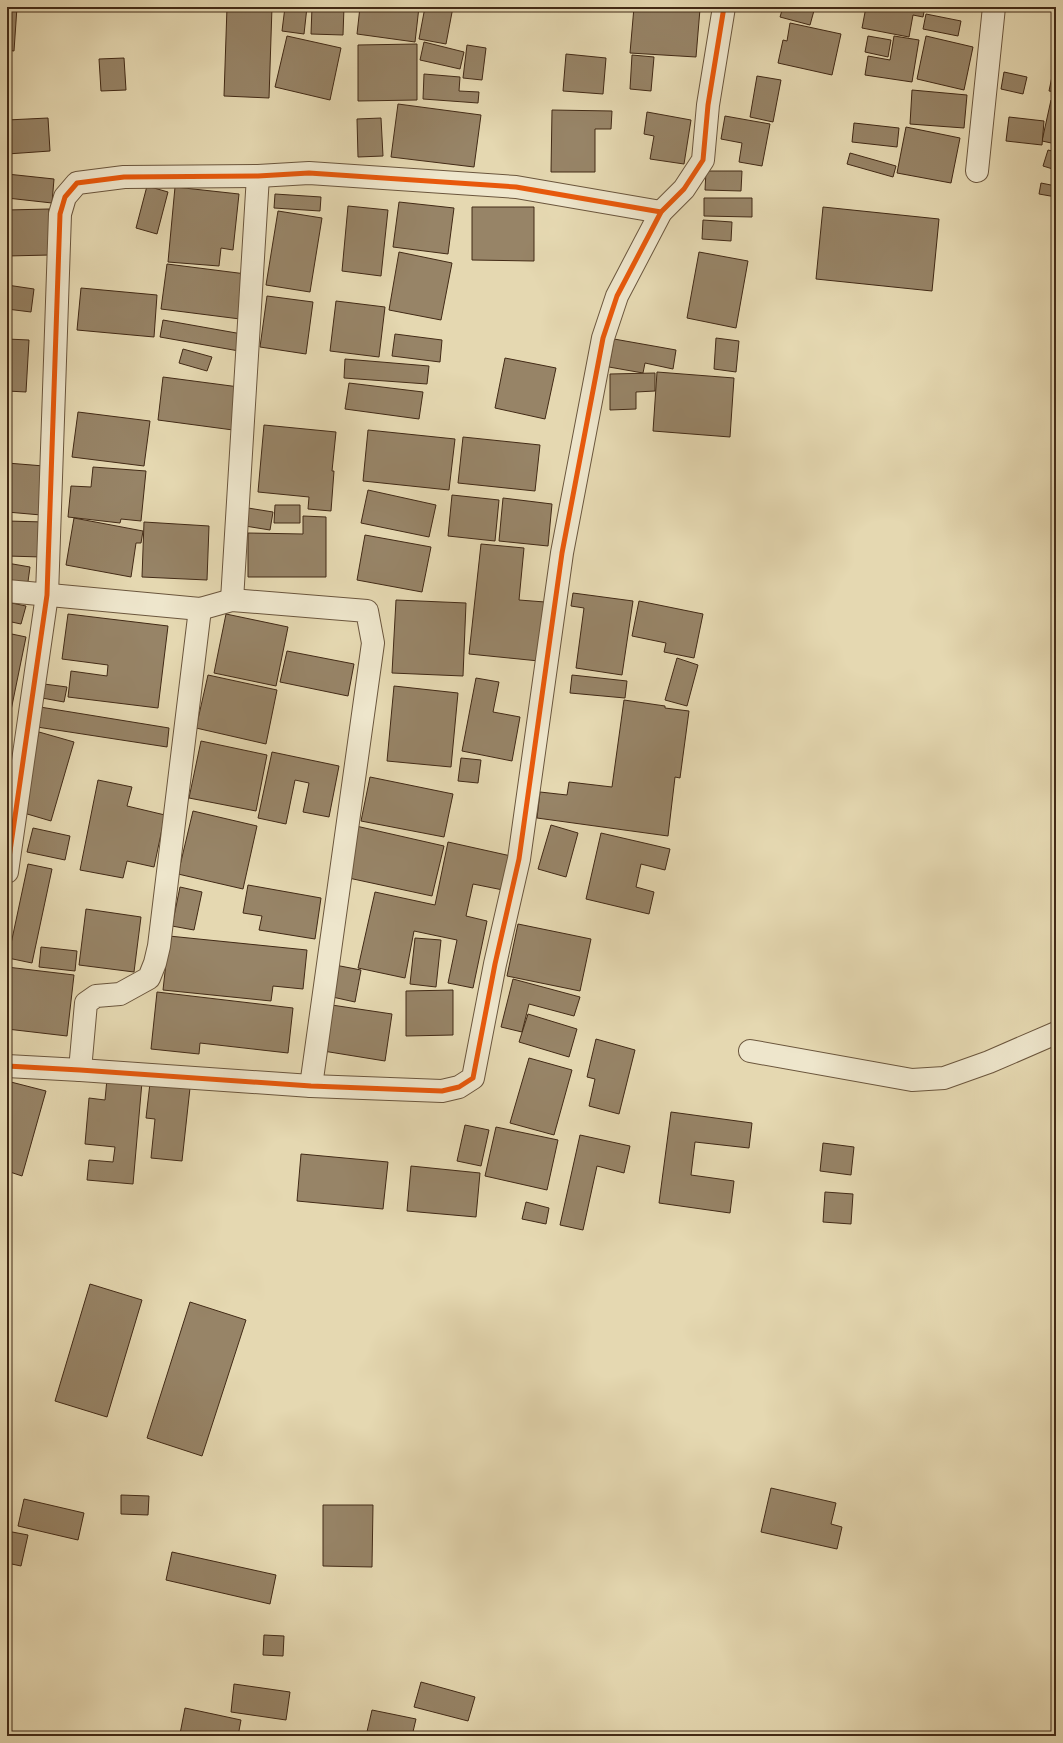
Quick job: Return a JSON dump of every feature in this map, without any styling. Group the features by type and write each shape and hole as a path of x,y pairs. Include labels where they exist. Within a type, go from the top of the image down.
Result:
{"street":[{"path":"7,1066 311,1086 442,1091 459,1087 473,1078 495,964 519,858 562,553 603,338 617,296 661,212 684,189 703,160 708,105 724,7"},
{"path":"977,171 994,7"},
{"path":"7,872 47,594 60,214 65,197 77,183 124,177 258,176 309,173 516,187 661,212"},
{"path":"232,600 258,176"},
{"path":"7,590 200,609 232,600 367,611 373,643 311,1086"},
{"path":"80,1070 86,1002 96,996 120,994 149,978 155,963 159,946 200,609"},
{"path":"750,1051 912,1080 931,1079 944,1078 989,1062 1056,1033"}],"building":[{"path":"7,7 17,7 14,51 7,50"},
{"path":"227,7 272,7 269,98 224,96"},
{"path":"285,7 307,7 304,34 282,31"},
{"path":"312,7 344,7 343,35 311,34"},
{"path":"360,7 419,7 415,42 357,34"},
{"path":"425,7 453,7 446,44 419,39"},
{"path":"634,7 700,9 696,57 630,53"},
{"path":"783,7 815,7 810,25 780,17"},
{"path":"866,7 925,7 923,17 913,15 909,37 862,28"},
{"path":"926,14 961,21 958,36 923,29"},
{"path":"790,23 841,34 832,75 778,63 783,40 787,41"},
{"path":"287,36 341,48 330,100 275,87"},
{"path":"868,36 891,40 888,57 865,52"},
{"path":"894,36 919,40 912,82 865,75 868,56 890,60"},
{"path":"926,36 973,47 964,90 917,79"},
{"path":"424,42 464,52 460,69 420,60"},
{"path":"417,44 417,100 358,101 358,45"},
{"path":"467,45 486,48 482,80 463,78"},
{"path":"566,54 606,58 603,94 563,91"},
{"path":"632,55 654,57 651,91 630,89"},
{"path":"1056,57 1056,92 1049,91"},
{"path":"124,58 126,90 101,91 99,59"},
{"path":"1004,72 1027,77 1023,94 1001,89"},
{"path":"424,74 460,77 459,91 479,92 478,103 423,99"},
{"path":"757,76 781,80 773,122 750,117"},
{"path":"912,90 967,95 964,128 910,124"},
{"path":"1051,100 1056,101 1056,144 1042,141"},
{"path":"398,104 481,115 474,167 391,157"},
{"path":"552,110 612,111 611,129 595,129 595,172 551,172"},
{"path":"647,112 691,120 684,164 650,159 654,136 644,134"},
{"path":"725,116 770,124 762,166 739,162 742,143 721,139"},
{"path":"1009,117 1044,121 1042,145 1006,141"},
{"path":"48,118 50,151 7,154 7,120"},
{"path":"381,118 383,156 358,157 357,119"},
{"path":"854,123 899,128 897,147 852,142"},
{"path":"906,127 960,138 951,183 897,173"},
{"path":"1048,150 1056,152 1056,170 1043,166"},
{"path":"850,153 896,166 893,177 847,164"},
{"path":"706,171 742,171 741,191 705,190"},
{"path":"7,174 54,179 52,203 7,198"},
{"path":"1041,183 1056,186 1056,197 1039,194"},
{"path":"147,186 168,192 157,234 136,228"},
{"path":"175,187 239,194 233,250 221,248 219,266 168,262"},
{"path":"275,194 321,197 320,211 274,208"},
{"path":"704,198 752,198 752,217 704,216"},
{"path":"399,202 454,208 448,254 393,247"},
{"path":"348,206 388,210 381,276 342,271"},
{"path":"472,207 534,207 534,261 472,260"},
{"path":"823,207 939,219 932,291 816,279"},
{"path":"49,209 50,255 7,256 7,210"},
{"path":"278,211 322,218 310,292 266,285"},
{"path":"703,220 732,222 731,241 702,239"},
{"path":"399,252 452,263 441,320 389,310"},
{"path":"699,252 748,261 736,328 687,318"},
{"path":"167,264 246,274 240,319 161,309"},
{"path":"7,285 34,289 31,312 7,309"},
{"path":"81,288 157,295 154,337 77,330"},
{"path":"267,296 313,302 306,354 260,347"},
{"path":"336,301 385,307 379,357 330,351"},
{"path":"163,320 242,334 239,351 160,337"},
{"path":"395,334 442,340 440,362 392,356"},
{"path":"716,338 739,341 736,372 714,369"},
{"path":"7,339 29,340 26,392 7,391"},
{"path":"614,339 676,350 673,369 645,363 643,373 609,367"},
{"path":"183,349 212,357 207,371 179,363"},
{"path":"505,358 556,368 545,419 495,408"},
{"path":"345,359 429,366 427,384 344,378"},
{"path":"657,372 734,378 730,437 653,431"},
{"path":"655,373 655,391 636,392 636,409 610,410 610,374"},
{"path":"163,377 239,387 233,430 158,420"},
{"path":"349,383 423,392 419,419 345,409"},
{"path":"78,412 150,421 144,466 72,457"},
{"path":"264,425 336,432 332,471 334,471 331,511 308,509 309,497 258,492"},
{"path":"368,430 455,439 449,490 363,481"},
{"path":"463,437 540,445 535,491 458,483"},
{"path":"7,463 44,466 41,515 7,512"},
{"path":"93,467 146,471 141,521 121,519 120,523 68,517 71,486 91,487"},
{"path":"368,490 436,505 429,537 361,523"},
{"path":"452,495 499,500 495,541 448,536"},
{"path":"503,498 552,504 548,546 499,541"},
{"path":"275,505 300,505 300,523 274,523"},
{"path":"248,508 273,512 270,530 245,526"},
{"path":"303,516 326,517 326,577 248,577 248,533 303,534"},
{"path":"74,518 143,531 141,543 136,543 131,577 66,565"},
{"path":"7,521 44,522 42,557 7,556"},
{"path":"144,522 209,526 207,580 142,577"},
{"path":"365,535 431,547 422,592 357,580"},
{"path":"481,544 524,548 519,600 545,602 539,661 469,654"},
{"path":"7,563 30,567 27,589 7,586"},
{"path":"573,593 633,601 622,675 576,668 584,608 571,606"},
{"path":"396,600 466,603 463,676 392,673"},
{"path":"639,601 703,614 694,658 664,652 666,643 632,636"},
{"path":"7,602 26,606 21,624 7,621"},
{"path":"68,614 168,626 158,708 68,697 71,671 107,676 108,665 62,659"},
{"path":"226,614 288,627 276,686 214,673"},
{"path":"7,633 26,637 7,730"},
{"path":"287,651 354,664 348,696 280,682"},
{"path":"677,658 698,665 687,706 665,700"},
{"path":"208,675 277,690 266,744 196,728"},
{"path":"572,675 627,681 625,698 570,693"},
{"path":"476,678 499,682 493,712 520,717 512,761 462,751"},
{"path":"44,684 67,687 64,702 42,698"},
{"path":"394,686 458,693 451,767 387,761"},
{"path":"624,700 689,711 680,778 675,777 668,836 537,818 540,792 567,795 569,782 612,787"},
{"path":"40,707 169,728 167,747 37,727"},
{"path":"39,732 74,742 51,821 17,811"},
{"path":"201,741 267,755 256,811 189,798"},
{"path":"272,752 339,766 329,817 303,812 309,783 295,780 286,824 258,818"},
{"path":"461,758 481,760 478,783 458,781"},
{"path":"370,777 453,794 444,837 361,821"},
{"path":"98,780 132,787 127,806 165,815 154,867 127,861 123,878 80,870"},
{"path":"193,811 257,826 243,889 178,874"},
{"path":"551,825 578,833 566,877 538,869"},
{"path":"356,826 444,846 432,896 344,877"},
{"path":"33,828 70,836 65,860 27,852"},
{"path":"601,833 670,849 665,870 641,864 636,887 654,892 649,914 586,899"},
{"path":"448,842 511,856 503,890 473,884 466,916 487,921 473,988 448,983 457,940 414,931 405,978 358,968 375,892 435,905"},
{"path":"28,864 52,869 32,963 8,958"},
{"path":"248,885 321,898 315,939 259,930 262,916 243,913"},
{"path":"180,887 202,892 194,930 172,926"},
{"path":"86,909 141,917 134,972 79,965"},
{"path":"518,924 591,939 580,991 507,976"},
{"path":"169,936 307,950 303,989 273,986 271,1001 163,990"},
{"path":"415,938 441,940 436,987 410,984"},
{"path":"41,947 77,951 75,971 39,967"},
{"path":"335,965 361,970 355,1002 328,996"},
{"path":"7,967 74,975 67,1036 7,1029"},
{"path":"513,979 580,997 574,1016 529,1004 522,1032 501,1027"},
{"path":"453,990 453,1035 406,1036 406,991"},
{"path":"157,992 293,1008 288,1053 200,1043 199,1054 151,1049"},
{"path":"325,1004 392,1014 385,1061 317,1050"},
{"path":"528,1014 577,1029 569,1057 519,1042"},
{"path":"596,1039 635,1050 619,1114 589,1106 595,1079 587,1077"},
{"path":"529,1058 572,1070 554,1135 510,1123"},
{"path":"107,1079 142,1082 133,1184 87,1180 89,1160 113,1162 115,1147 85,1144 89,1098 105,1100"},
{"path":"7,1081 46,1091 22,1176 7,1171"},
{"path":"150,1083 190,1088 182,1161 151,1158 155,1119 146,1118"},
{"path":"671,1112 752,1123 749,1148 695,1142 691,1175 734,1181 730,1213 659,1203"},
{"path":"465,1125 489,1130 481,1166 457,1161"},
{"path":"496,1127 558,1140 547,1190 485,1176"},
{"path":"580,1135 630,1146 624,1173 597,1166 583,1230 560,1225"},
{"path":"823,1143 854,1147 851,1175 820,1171"},
{"path":"301,1154 388,1162 383,1209 297,1201"},
{"path":"411,1166 480,1173 476,1217 407,1211"},
{"path":"825,1192 853,1194 851,1224 823,1222"},
{"path":"526,1202 549,1208 546,1224 522,1219"},
{"path":"90,1284 142,1300 107,1417 55,1401"},
{"path":"190,1302 246,1320 202,1456 147,1438"},
{"path":"771,1488 836,1503 831,1524 842,1527 837,1549 761,1532"},
{"path":"121,1495 149,1496 148,1515 121,1514"},
{"path":"24,1499 84,1513 78,1540 18,1526"},
{"path":"323,1505 373,1505 372,1567 323,1566"},
{"path":"7,1531 28,1535 21,1566 7,1563"},
{"path":"172,1552 276,1575 270,1604 166,1580"},
{"path":"264,1635 284,1636 283,1656 263,1655"},
{"path":"421,1682 475,1697 468,1721 414,1707"},
{"path":"234,1684 290,1692 286,1720 231,1712"},
{"path":"185,1708 241,1720 238,1736 190,1736 180,1734"},
{"path":"372,1710 416,1719 412,1736 366,1736"}],"cycle path":[{"path":"7,1066 311,1086 442,1091 459,1087 473,1078 495,964 519,859 562,553 603,338 617,296 661,212 684,189 703,160 708,105 724,7"},
{"path":"7,872 47,595 60,214 65,197 77,183 124,177 258,176 309,173 516,187 661,212"}]}
